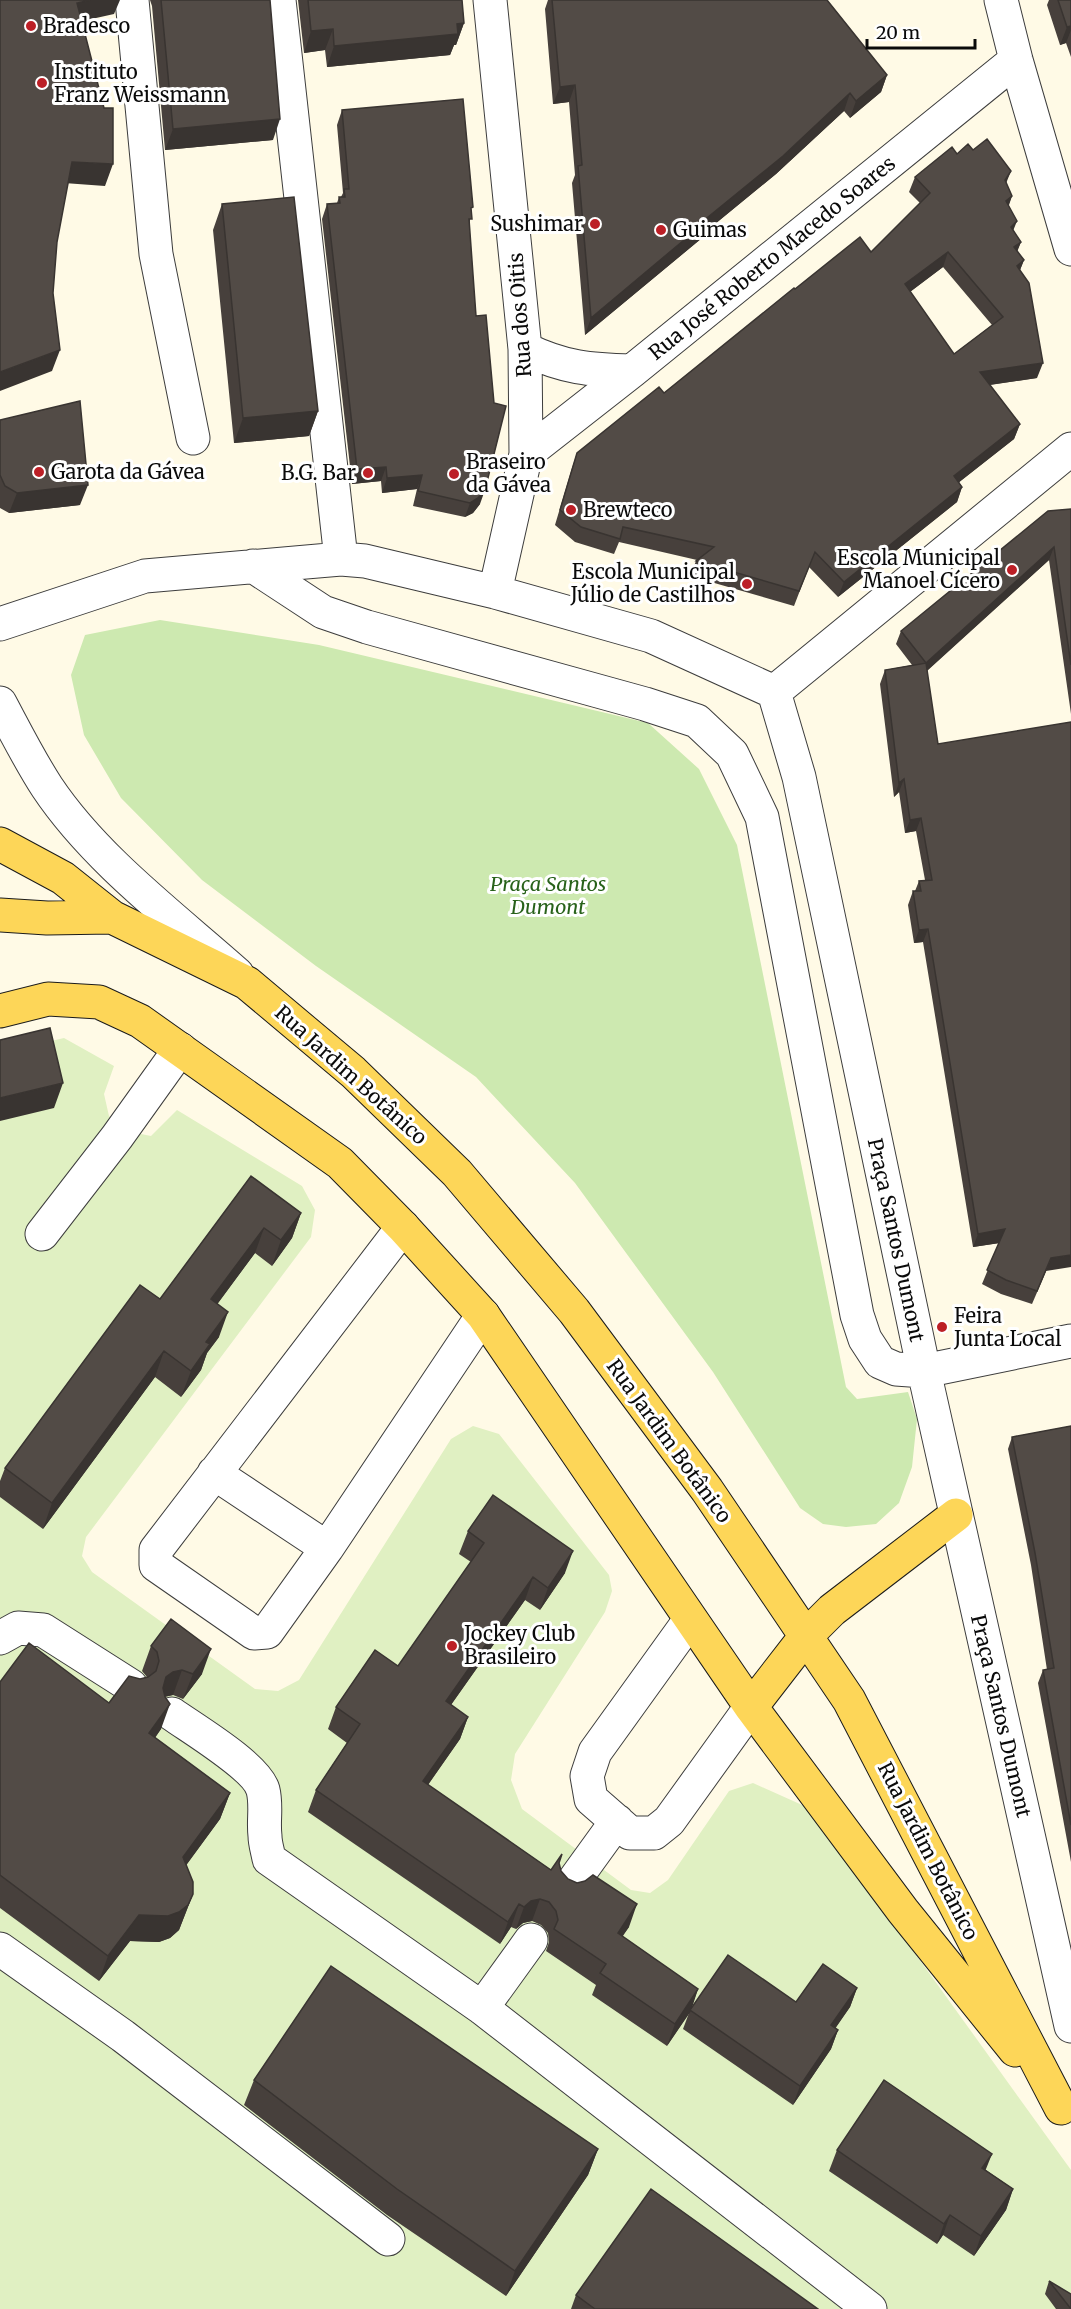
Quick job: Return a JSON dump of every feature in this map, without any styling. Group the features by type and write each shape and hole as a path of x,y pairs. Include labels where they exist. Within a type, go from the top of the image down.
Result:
{"main road":[{"path":"0,844 63,878 112,917"},
{"path":"0,915 47,918 112,917"},
{"name":"Rua Jardim Botânico","path":"112,917 247,983 353,1072 456,1173 574,1311 707,1490 849,1700 1066,2115"},
{"name":"Rua Jardim Botânico","path":"0,1011 48,999 99,1002 140,1021 340,1163 403,1227 483,1316 751,1707 903,1911 1066,2115"},
{"path":"751,1707 806,1636 848,1596 956,1515"}],"street":[{"path":"132,0 156,254 194,438"},
{"path":"279,0 341,560"},
{"name":"Rua dos Oitis","path":"490,0 525,349 526,454 495,592"},
{"path":"1001,0 1071,249"},
{"name":"Rua José Roberto Macedo Soares","path":"526,454 1016,60"},
{"path":"525,349 561,364 590,370 632,371"},
{"path":"0,624 145,576 253,566 341,560 364,561 495,592 651,636 774,692 1071,449"},
{"name":"Praça Santos Dumont","path":"253,566 323,612 367,627 645,704 698,721 732,754 762,817 857,1315 865,1339 880,1362 896,1369 924,1371"},
{"name":"Praça Santos Dumont","path":"774,692 801,789 924,1371 1071,2026"},
{"path":"0,703 47,787 78,825 112,862 247,983"},
{"path":"42,1234 117,1137 180,1049"},
{"path":"403,1227 156,1550 156,1565 254,1633 267,1632 327,1548 483,1316"},
{"path":"924,1371 1071,1341"},
{"path":"214,1473 327,1548"},
{"path":"690,1620 594,1752 587,1776 591,1799 630,1833 654,1833 669,1821 751,1707"},
{"path":"0,1638 18,1628 43,1630 131,1686"},
{"path":"172,1714 234,1758 263,1788 265,1836 269,1859 482,2008 870,2309"},
{"path":"570,1886 617,1821"},
{"path":"482,2008 531,1940"},
{"path":"0,1949 123,2036 388,2238"}],"green space":[{"name":"Praça Santos Dumont","path":"160,620 319,645 648,723 699,769 737,845 846,1387 857,1399 908,1392 917,1419 912,1467 899,1503 876,1524 846,1527 823,1524 800,1508 713,1372 575,1183 476,1077 316,966 202,880 121,798 84,735 71,675 85,635"},
{"name":"Jockey Club Brasileiro","path":"64,1038 114,1066 104,1094 109,1116 131,1132 151,1136 177,1110 302,1186 315,1210 311,1237 86,1537 82,1556 92,1572 255,1689 278,1691 299,1680 451,1439 473,1426 499,1434 609,1575 612,1591 605,1612 515,1754 511,1780 522,1809 631,1890 650,1893 668,1880 729,1791 753,1783 811,1809 1071,2170 1071,2309 0,2309 0,1053"}],"building":[{"path":"0,0 90,0 77,3 104,108 113,108 113,164 72,162 57,242 53,293 60,350 0,372"},
{"path":"161,0 270,0 280,119 173,129"},
{"path":"308,0 462,0 464,23 457,24 458,34 334,46 333,29 311,31"},
{"path":"552,0 827,0 887,75 856,101 850,93 783,156 591,318 578,166 582,165 575,85 560,87"},
{"path":"1058,0 1071,0 1071,26 1067,27"},
{"path":"463,99 473,207 471,208 472,219 469,219 476,316 486,315 494,403 506,406 485,490 470,503 418,491 422,475 387,478 386,467 357,469 327,204 340,203 339,197 345,197 344,189 349,189 342,110"},
{"path":"987,139 1011,171 1005,180 1012,196 1006,201 1017,221 1011,227 1021,242 1014,247 1024,260 1017,266 1029,283 1043,363 980,372 1020,424 954,476 962,487 844,582 815,552 799,591 696,561 714,547 623,527 620,539 581,527 560,510 577,453 659,387 664,393 860,237 871,252 930,193 915,177 952,147 957,154 968,144 973,150","holes":["948,252 1003,317 954,354 905,284"]},
{"path":"294,197 318,411 243,418 222,204"},
{"name":"Garota da Gávea","path":"80,401 88,485 17,493 5,486 0,475 0,420"},
{"path":"1071,509 1071,665 1054,547 926,663 901,631 1048,511"},
{"path":"926,663 938,744 1071,722 1071,1255 1051,1258 1037,1291 1006,1280 987,1270 1005,1229 978,1234 928,929 919,930 913,891 921,891 919,881 932,880 921,818 910,820 904,779 899,783 885,670"},
{"path":"50,1028 63,1083 0,1098 0,1040"},
{"path":"251,1176 301,1213 281,1240 264,1228 211,1299 228,1312 206,1342 210,1344 191,1371 164,1351 52,1503 5,1468 140,1285 160,1299"},
{"path":"1071,1426 1071,1825 1043,1670 1054,1668 1035,1553 1012,1437"},
{"path":"493,1495 573,1551 548,1588 533,1577 446,1701 468,1717 423,1781 551,1870 562,1854 559,1863 561,1871 568,1879 577,1883 593,1875 637,1904 618,1933 698,1989 675,2024 600,1973 606,1964 554,1929 558,1920 556,1911 549,1902 540,1899 531,1901 524,1907 519,1904 508,1922 316,1790 360,1724 336,1707 375,1650 398,1666 484,1543 468,1531"},
{"path":"171,1619 211,1649 193,1674 182,1670 166,1677 163,1688 170,1704 149,1733 230,1793 183,1857 193,1882 193,1894 188,1905 168,1916 139,1915 108,1956 0,1875 0,1682 29,1643 109,1703 129,1676 140,1679 156,1671 159,1661 157,1652 151,1646"},
{"path":"728,1955 796,2002 823,1964 857,1988 831,2025 838,2030 800,2086 690,2010"},
{"path":"331,1966 598,2149 515,2271 397,2189 254,2080"},
{"path":"884,2080 992,2154 982,2168 1013,2189 981,2236 950,2215 944,2224 837,2150"},
{"path":"651,2189 818,2309 595,2309 576,2295"},
{"path":"1049,2281 1071,2294 1071,2309"}],"place":[{"name":"Bradesco","path":"31,26"},
{"name":"Instituto Franz Weissmann","path":"42,83"},
{"name":"Sushimar","path":"595,224"},
{"name":"Guimas","path":"661,230"},
{"name":"Garota da Gávea","path":"39,472"},
{"name":"B.G. Bar","path":"368,473"},
{"name":"Braseiro da Gávea","path":"454,474"},
{"name":"Brewteco","path":"571,510"},
{"name":"Escola Municipal Manoel Cícero","path":"1012,570"},
{"name":"Escola Municipal Júlio de Castilhos","path":"747,584"},
{"name":"Feira Junta Local","path":"942,1327"},
{"name":"Jockey Club Brasileiro","path":"452,1646"}]}
